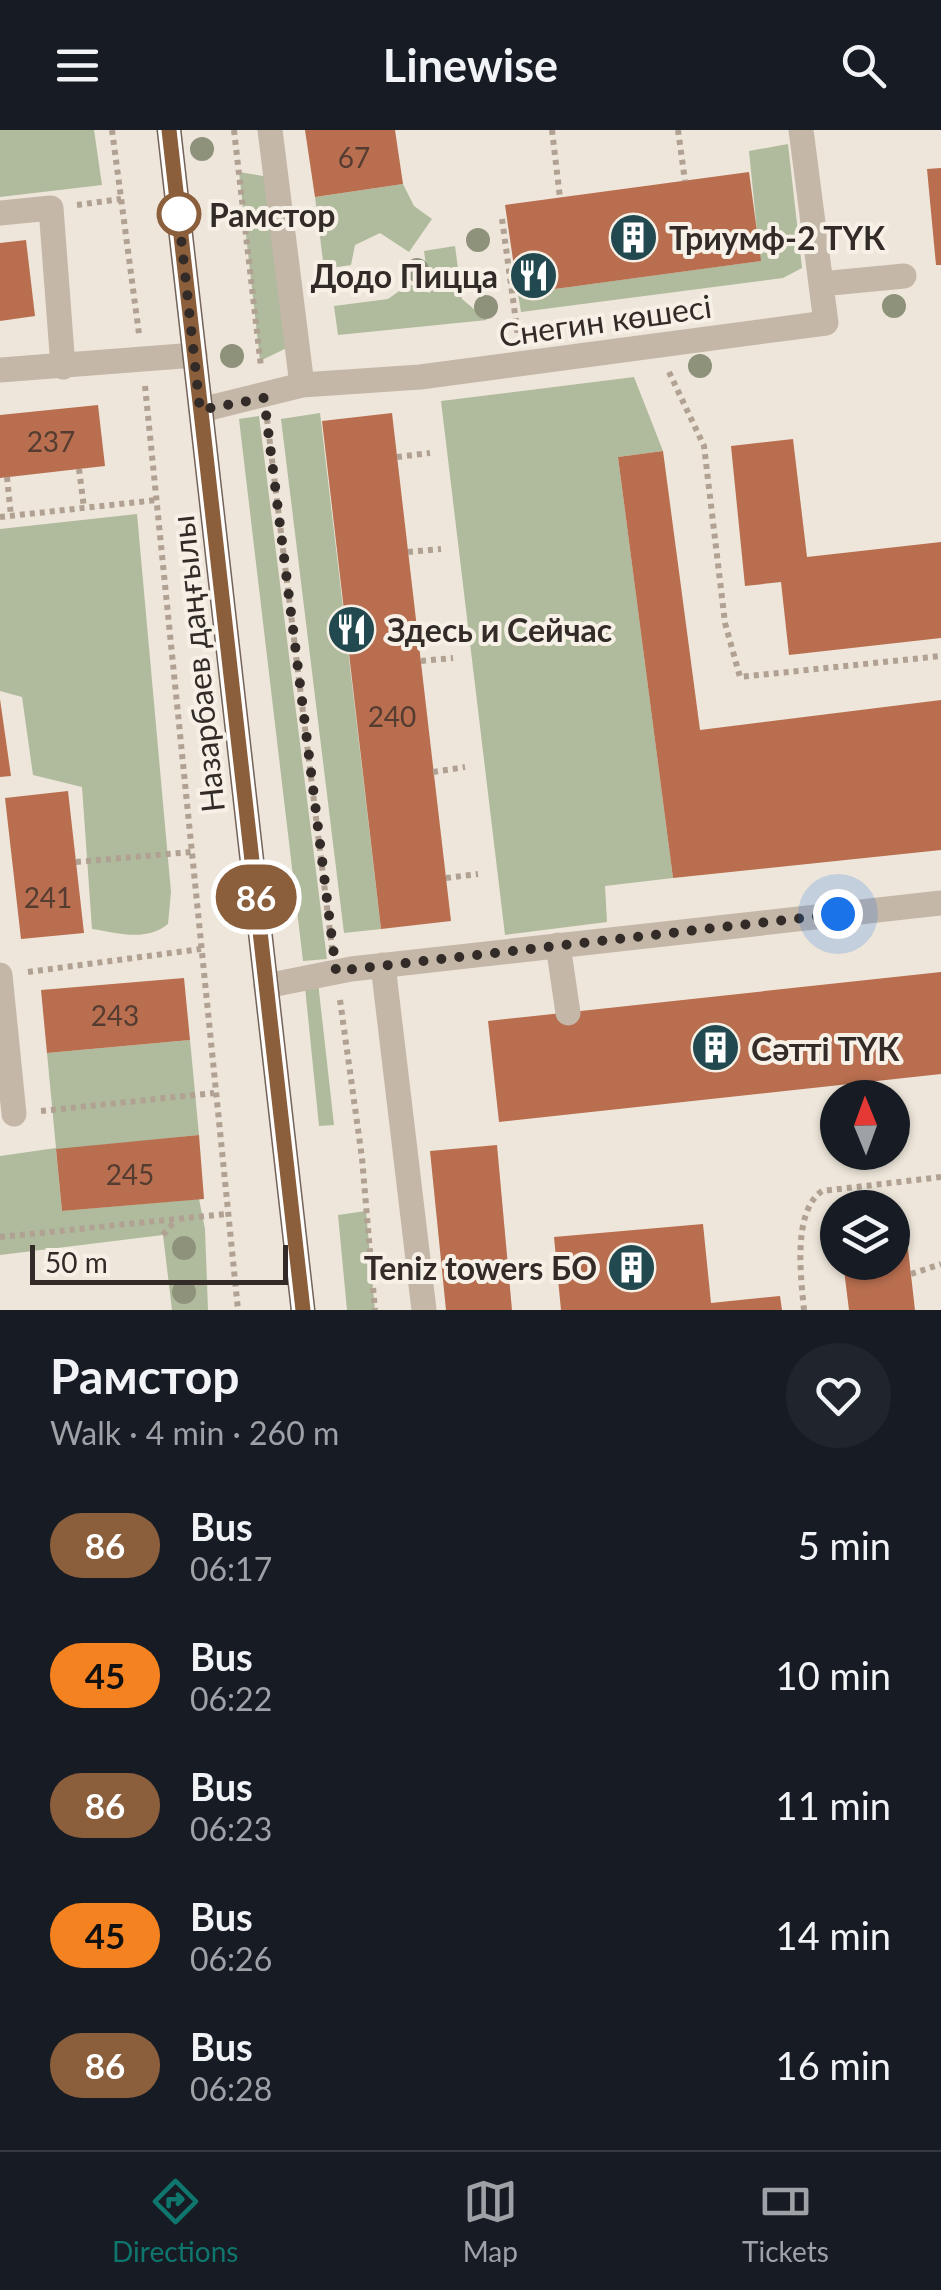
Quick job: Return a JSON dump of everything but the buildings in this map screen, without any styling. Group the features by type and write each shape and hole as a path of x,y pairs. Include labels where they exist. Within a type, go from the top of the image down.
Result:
{"main road":[{"name":"Назарбаев даңғылы","path":"169,130 303,1310"}],"street":[{"path":"270,130 302,385"},
{"name":"Снегин көшесі","path":"200,410 264,398 302,385 420,377 826,323 801,130"},
{"path":"0,213 51,208 63,366"},
{"path":"821,284 904,276"},
{"path":"0,370 195,355"},
{"path":"266,986 384,965 941,903"},
{"path":"558,945 568,1013"},
{"path":"384,965 424,1310"},
{"path":"1,975 6,1086 14,1114"}],"path":[{"path":"112,130 157,500 238,1310"},
{"path":"234,130 264,398 362,1158 375,1310"},
{"path":"552,130 560,198"},
{"path":"678,130 686,181"},
{"path":"51,208 122,199"},
{"path":"502,219 510,256 518,342 537,339"},
{"path":"664,345 670,378 704,446 725,622 740,677 941,656"},
{"path":"397,457 430,452"},
{"path":"80,469 84,508"},
{"path":"7,477 12,516"},
{"path":"0,517 157,500"},
{"path":"408,552 441,550"},
{"path":"421,661 453,658"},
{"path":"434,772 466,767"},
{"path":"76,862 191,852"},
{"path":"446,878 478,874"},
{"path":"1,975 201,950"},
{"path":"14,1114 214,1093"},
{"path":"804,1310 805,1220 813,1198 822,1191 941,1177"},
{"path":"0,1238 226,1214"},
{"path":"163,1235 176,1220"},
{"path":"910,1274 941,1264"}],"green space":[{"path":"0,130 94,130 102,185 0,197"},
{"path":"788,144 802,268 783,278 521,312 518,294 760,261 749,151"},
{"path":"239,172 276,178 297,343 260,361"},
{"path":"403,184 414,206 432,219 409,252 380,233 355,245 351,265 324,269 315,197"},
{"path":"455,246 462,299 487,320 338,335 334,306 388,299 409,284 430,293 424,251"},
{"path":"634,377 663,451 618,457 673,878 605,886 607,922 505,935 441,401"},
{"path":"320,413 381,929 344,933 281,419"},
{"path":"259,416 327,959 303,961 239,419"},
{"path":"137,514 171,892 168,924 150,933 132,935 92,929 82,787 33,775 22,697 0,691 0,529"},
{"path":"318,982 334,1125 319,1126 305,987"},
{"path":"190,1040 199,1135 56,1150 62,1211 199,1199 205,1229 208,1310 172,1310 163,1235 0,1255 0,1156 56,1148 47,1053"},
{"path":"366,1211 375,1310 347,1310 338,1215"}],"bus line":[{"name":"86","path":"169,130 303,1310"}],"place":[{"name":"Рамстор","path":"179,214"},
{"name":"Триумф-2 ТҮК","path":"634,237"},
{"name":"Додо Пицца","path":"533,275"},
{"name":"Здесь и Сейчас","path":"352,629"},
{"name":"Сәтті ТҮК","path":"716,1048"},
{"name":"Teniz towers БО","path":"632,1267"}],"route":[{"path":"179,214 178,210 200,410 264,398 308,775 336,971 838,914"}]}
